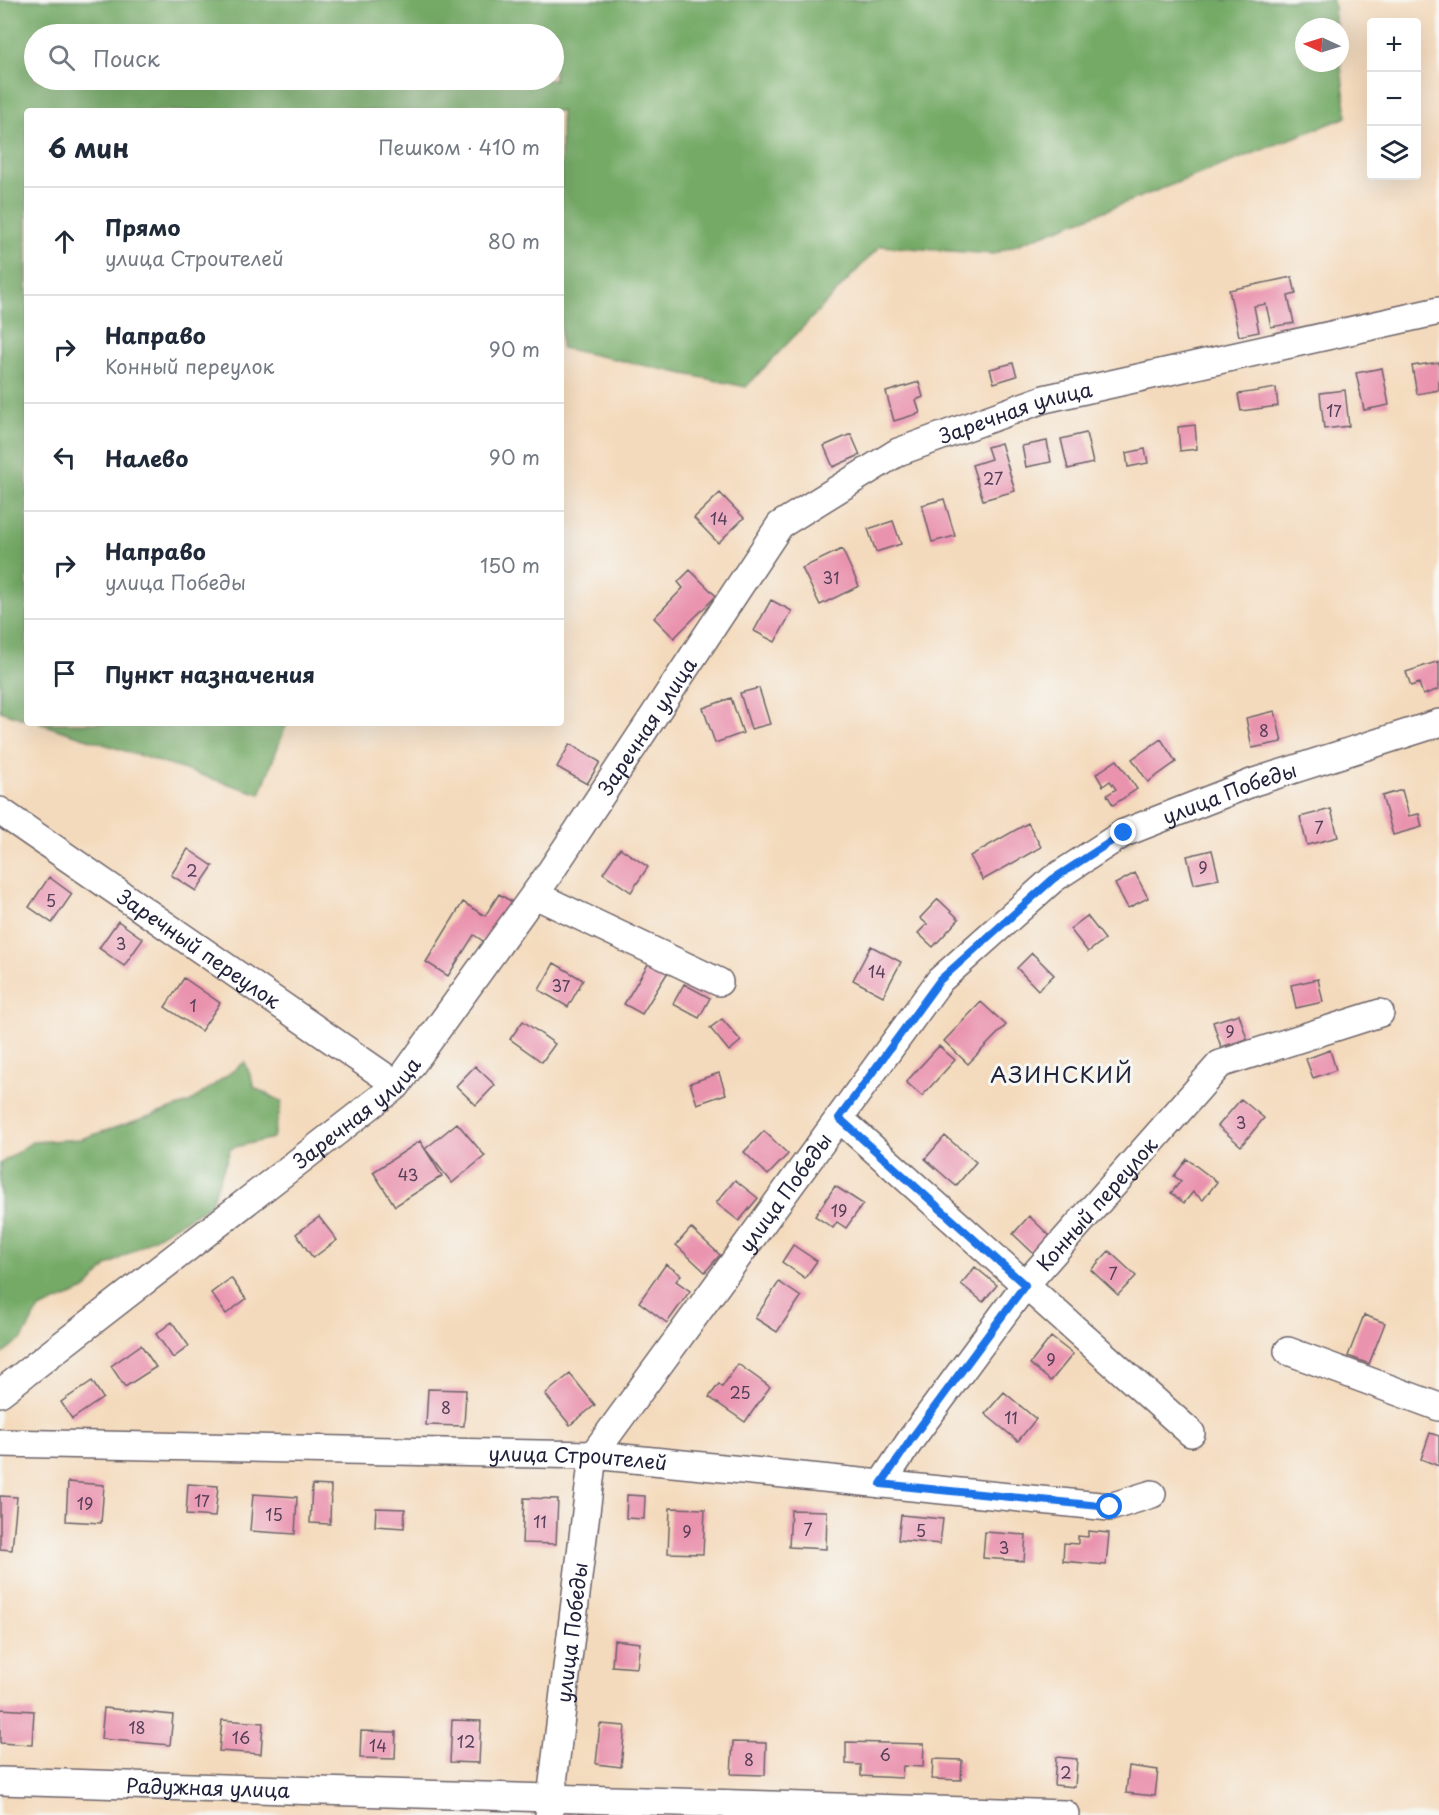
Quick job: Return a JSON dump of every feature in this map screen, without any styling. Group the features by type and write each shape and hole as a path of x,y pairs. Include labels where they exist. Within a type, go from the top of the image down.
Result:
{"street":[{"name":"Заречная улица","path":"0,1393 397,1085 534,895 780,525 898,453 1044,399 1439,311"},
{"name":"улица Победы","path":"550,1806 593,1455 940,980 1053,879 1124,833 1254,782 1439,723"},
{"name":"Заречный переулок","path":"0,811 397,1085"},
{"path":"534,895 719,982"},
{"name":"Конный переулок","path":"881,1484 912,1438 1025,1285 1220,1064 1380,1013"},
{"path":"839,1118 1191,1433"},
{"path":"1288,1351 1439,1407"},
{"name":"улица Строителей","path":"0,1443 593,1455 1110,1507 1152,1494"},
{"name":"Радужная улица","path":"0,1781 550,1806 1065,1814"}],"green space":[{"path":"0,0 1333,0 1335,18 1295,18 1295,72 1342,72 1347,117 993,254 880,246 746,387 564,349 564,108 24,108 24,719 0,711"},
{"path":"47,726 286,726 260,794"},
{"path":"245,1062 255,1088 282,1102 273,1138 231,1148 210,1205 107,1266 85,1290 39,1309 22,1339 0,1356 0,1164 32,1142 81,1139 189,1103"}],"building":[{"path":"1292,277 1296,294 1288,296 1294,323 1271,327 1266,304 1254,306 1259,332 1239,336 1229,290"},
{"path":"1439,362 1439,390 1417,394 1412,366"},
{"path":"1013,363 1017,376 994,383 990,369"},
{"path":"1382,368 1389,405 1364,410 1356,373"},
{"path":"919,382 923,397 916,400 920,413 894,421 886,392"},
{"path":"1276,388 1278,406 1241,411 1238,394"},
{"path":"1345,390 1349,426 1324,429 1320,393"},
{"path":"1195,425 1197,449 1180,451 1178,427"},
{"path":"1086,433 1093,463 1068,469 1061,439"},
{"path":"851,434 860,455 833,467 824,446"},
{"path":"1047,441 1051,462 1026,467 1022,446"},
{"path":"1001,443 1015,491 983,500 972,465 991,459 987,447"},
{"path":"1145,449 1148,463 1128,467 1126,453"},
{"path":"720,493 744,518 718,543 694,518"},
{"path":"944,499 955,536 932,542 922,505"},
{"path":"893,521 901,544 876,552 868,529"},
{"path":"842,549 859,586 820,605 802,568"},
{"path":"690,570 716,596 674,638 654,618 683,588 678,582"},
{"path":"771,600 792,611 775,642 754,631"},
{"path":"1439,661 1439,689 1423,695 1419,683 1411,686 1406,672"},
{"path":"759,688 770,724 751,729 740,693"},
{"path":"731,698 743,733 715,743 703,708"},
{"path":"1275,711 1282,742 1252,748 1246,718"},
{"path":"1161,739 1176,762 1148,782 1132,759"},
{"path":"570,744 600,762 587,784 557,767"},
{"path":"1117,760 1137,789 1113,805 1107,795 1116,789 1110,781 1103,786 1096,774"},
{"path":"1402,790 1409,816 1419,814 1422,827 1393,835 1382,796"},
{"path":"1331,809 1338,837 1307,845 1300,817"},
{"path":"1028,823 1041,847 983,880 970,856"},
{"path":"620,848 648,867 631,892 603,873"},
{"path":"188,849 213,866 196,891 171,875"},
{"path":"1212,850 1219,879 1194,884 1187,856"},
{"path":"1135,873 1148,898 1128,908 1115,884"},
{"path":"49,877 72,894 52,923 29,907"},
{"path":"499,894 517,905 492,947 474,935 448,976 426,962 463,902 485,916"},
{"path":"938,899 959,919 933,947 918,933 927,924 920,918"},
{"path":"1087,916 1105,939 1088,952 1070,929"},
{"path":"118,921 143,939 124,966 99,948"},
{"path":"871,946 901,962 883,996 853,980"},
{"path":"1032,953 1054,975 1038,990 1017,968"},
{"path":"650,961 668,972 642,1014 624,1004"},
{"path":"554,963 583,980 568,1007 539,990"},
{"path":"184,978 220,1003 201,1031 165,1007"},
{"path":"1318,979 1323,1002 1296,1008 1291,985"},
{"path":"684,984 710,998 699,1018 673,1004"},
{"path":"981,1002 1006,1025 968,1064 944,1041"},
{"path":"1239,1014 1247,1039 1221,1047 1213,1022"},
{"path":"722,1019 741,1041 729,1051 710,1028"},
{"path":"523,1021 555,1044 542,1062 510,1039"},
{"path":"939,1046 955,1060 922,1096 906,1082"},
{"path":"1330,1050 1336,1070 1313,1078 1306,1059"},
{"path":"475,1066 495,1085 476,1105 456,1086"},
{"path":"719,1073 726,1094 697,1104 690,1083"},
{"path":"1241,1099 1264,1118 1241,1146 1218,1126"},
{"path":"457,1123 485,1156 452,1183 425,1149"},
{"path":"764,1131 788,1154 768,1175 744,1152"},
{"path":"945,1136 976,1162 956,1186 925,1159"},
{"path":"420,1141 442,1176 395,1206 373,1172"},
{"path":"1187,1159 1217,1182 1203,1200 1193,1192 1184,1203 1171,1193 1181,1181 1174,1176"},
{"path":"735,1180 758,1198 739,1221 716,1203"},
{"path":"835,1186 863,1204 846,1228 837,1222 833,1228 815,1216"},
{"path":"1029,1216 1050,1236 1034,1254 1013,1234"},
{"path":"319,1217 337,1240 313,1258 296,1234"},
{"path":"691,1228 720,1255 705,1272 676,1245"},
{"path":"793,1245 817,1261 805,1278 782,1262"},
{"path":"1109,1251 1136,1276 1118,1295 1091,1270"},
{"path":"666,1264 681,1275 676,1281 690,1291 667,1323 639,1302"},
{"path":"975,1267 997,1285 983,1302 961,1284"},
{"path":"231,1278 246,1299 226,1314 211,1293"},
{"path":"779,1282 801,1297 777,1332 755,1318"},
{"path":"1364,1315 1385,1323 1369,1364 1348,1356"},
{"path":"172,1322 189,1346 173,1358 156,1334"},
{"path":"1051,1337 1073,1354 1051,1381 1030,1364"},
{"path":"141,1345 156,1367 125,1387 111,1366"},
{"path":"738,1364 770,1387 745,1422 709,1397 719,1384 722,1387"},
{"path":"570,1374 595,1405 570,1425 545,1394"},
{"path":"92,1381 103,1398 72,1419 61,1402"},
{"path":"428,1389 466,1390 464,1426 426,1425"},
{"path":"1004,1392 1036,1419 1018,1441 985,1414"},
{"path":"1430,1433 1439,1436 1439,1466 1421,1459"},
{"path":"68,1482 104,1485 101,1523 66,1521"},
{"path":"188,1484 218,1486 215,1517 186,1515"},
{"path":"312,1485 331,1486 330,1524 310,1523"},
{"path":"253,1494 297,1497 295,1534 250,1531"},
{"path":"627,1495 645,1496 644,1519 626,1518"},
{"path":"0,1496 17,1497 12,1550 0,1549"},
{"path":"524,1498 558,1499 556,1544 522,1543"},
{"path":"376,1508 405,1509 404,1528 375,1526"},
{"path":"670,1508 705,1509 703,1554 668,1553"},
{"path":"791,1510 827,1511 826,1549 789,1547"},
{"path":"901,1515 943,1519 940,1544 898,1540"},
{"path":"1088,1531 1109,1533 1106,1565 1063,1561 1064,1543 1078,1544 1078,1536 1088,1537"},
{"path":"985,1532 1026,1535 1024,1561 983,1558"},
{"path":"614,1640 640,1643 637,1668 612,1666"},
{"path":"104,1708 173,1715 170,1745 101,1739"},
{"path":"0,1709 34,1711 32,1745 0,1743"},
{"path":"222,1720 263,1723 261,1754 219,1751"},
{"path":"452,1720 481,1721 479,1763 450,1762"},
{"path":"600,1724 625,1726 621,1767 596,1764"},
{"path":"361,1731 396,1732 395,1759 360,1758"},
{"path":"733,1742 766,1743 765,1775 731,1774"},
{"path":"846,1742 924,1744 923,1767 903,1766 902,1778 861,1776 861,1765 846,1764"},
{"path":"1056,1757 1077,1759 1075,1787 1054,1785"},
{"path":"933,1759 962,1760 961,1780 932,1779"},
{"path":"1129,1766 1158,1770 1155,1796 1126,1793"}],"district":[{"name":"АЗИНСКИЙ","path":"1062,1073"}],"route":[{"path":"1110,1507 881,1484 912,1438 1025,1285 839,1118 940,980 1053,879 1124,833"}]}
